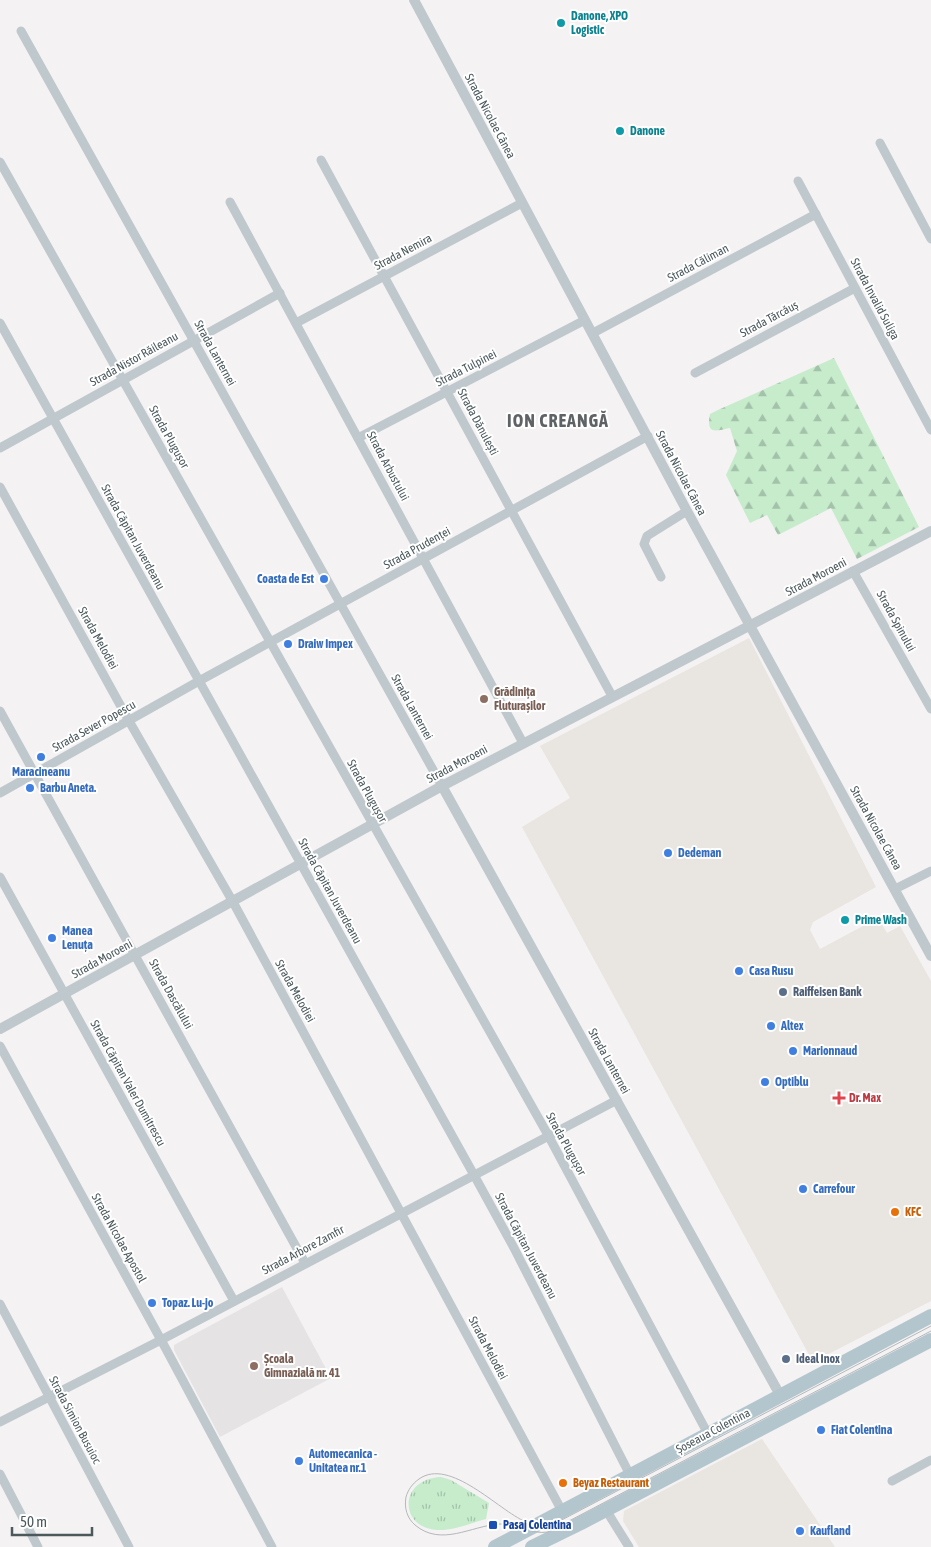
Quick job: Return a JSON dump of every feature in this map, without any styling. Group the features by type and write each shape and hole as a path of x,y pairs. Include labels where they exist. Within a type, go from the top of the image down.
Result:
{"main road":[{"name":"Șoseaua Colentina","path":"495,1547 931,1316"},
{"name":"Șoseaua Colentina","path":"532,1547 931,1340"}],"street":[{"name":"Strada Nicolae Cânea","path":"414,0 687,511 931,956"},
{"name":"Strada Lanternei","path":"21,31 780,1396"},
{"path":"880,143 931,239"},
{"name":"Strada Dănulești","path":"322,160 612,696"},
{"name":"Strada Plugușor","path":"0,162 548,1136 708,1434"},
{"name":"Strada Invalid Suliga","path":"798,181 931,430"},
{"name":"Strada Arbustului","path":"230,202 523,743"},
{"name":"Strada Nemira","path":"296,324 522,203"},
{"name":"Strada Căliman","path":"592,333 816,214"},
{"name":"Strada Tărcăuș","path":"695,372 855,288"},
{"name":"Strada Nistor Răileanu","path":"0,448 280,293"},
{"name":"Strada Tulpinei","path":"358,438 585,320"},
{"name":"Strada Căpitan Juverdeanu","path":"0,323 514,1248 630,1475"},
{"name":"Strada Prudenței","path":"199,682 648,436"},
{"name":"Strada Melodiei","path":"0,488 129,721 233,902 562,1511"},
{"path":"661,577 644,544 644,539 687,511"},
{"name":"Strada Moroeni","path":"0,1030 442,786 931,531"},
{"name":"Strada Spinului","path":"853,571 931,709"},
{"name":"Strada Sever Popescu","path":"0,793 199,682"},
{"name":"Strada Dascălului","path":"0,711 305,1263"},
{"path":"895,889 931,871"},
{"name":"Strada Căpitan Valer Dumitrescu","path":"0,877 234,1301"},
{"name":"Strada Nicolae Apostol","path":"0,1046 272,1547"},
{"name":"Strada Arbore Zamfir","path":"0,1422 161,1340 617,1100"},
{"name":"Strada Simion Busuioc","path":"0,1304 129,1547"},
{"path":"892,1480 931,1460"},
{"path":"0,1474 38,1547"},
{"path":"606,1510 629,1547"}],"shaded area":[{"path":"749,638 876,887 813,922 810,930 820,949 878,918 887,933 900,926 931,981 931,1301 813,1362 522,827 570,798 540,746"},
{"name":"Școala Gimnazială nr. 41","path":"282,1287 331,1378 220,1437 174,1350 174,1345"},
{"path":"762,1439 835,1547 639,1547 623,1521 624,1511"}],"green space":[{"path":"834,358 919,527 857,559 831,508 778,535 767,515 750,523 726,475 737,451 730,428 713,430 709,425 710,414"},
{"path":"441,1477 451,1480 489,1503 486,1519 443,1530 424,1527 416,1521 410,1513 411,1494 417,1486 427,1480"}],"tram line":[{"path":"931,1326 556,1523 541,1525 526,1522 474,1488 445,1475 431,1474 414,1483 406,1497 405,1505 407,1512 415,1525 435,1534 456,1534 499,1524 511,1525 536,1532 548,1532 931,1331"}],"place":[{"name":"Danone, XPO Logistic","path":"561,23"},
{"name":"Danone","path":"620,131"},
{"name":"Coasta de Est","path":"324,579"},
{"name":"Draiw Impex","path":"288,644"},
{"name":"Grădinița Fluturașilor","path":"484,699"},
{"name":"Maracineanu","path":"41,757"},
{"name":"Barbu Aneta.","path":"30,788"},
{"name":"Dedeman","path":"668,853"},
{"name":"Prime Wash","path":"845,920"},
{"name":"Manea Lenuța","path":"52,938"},
{"name":"Casa Rusu","path":"739,971"},
{"name":"Raiffeisen Bank","path":"783,992"},
{"name":"Altex","path":"771,1026"},
{"name":"Marionnaud","path":"793,1051"},
{"name":"Optiblu","path":"765,1082"},
{"name":"Dr. Max","path":"839,1098"},
{"name":"Carrefour","path":"803,1189"},
{"name":"KFC","path":"895,1212"},
{"name":"Topaz. Lu-jo","path":"152,1303"},
{"name":"Ideal Inox","path":"786,1359"},
{"name":"Școala Gimnazială nr. 41","path":"254,1366"},
{"name":"Fiat Colentina","path":"821,1430"},
{"name":"Automecanica - Unitatea nr.1","path":"299,1461"},
{"name":"Beyaz Restaurant","path":"563,1483"},
{"name":"Pasaj Colentina","path":"493,1525"},
{"name":"Kaufland","path":"800,1531"}],"district":[{"name":"ION CREANGĂ","path":"558,420"}]}
